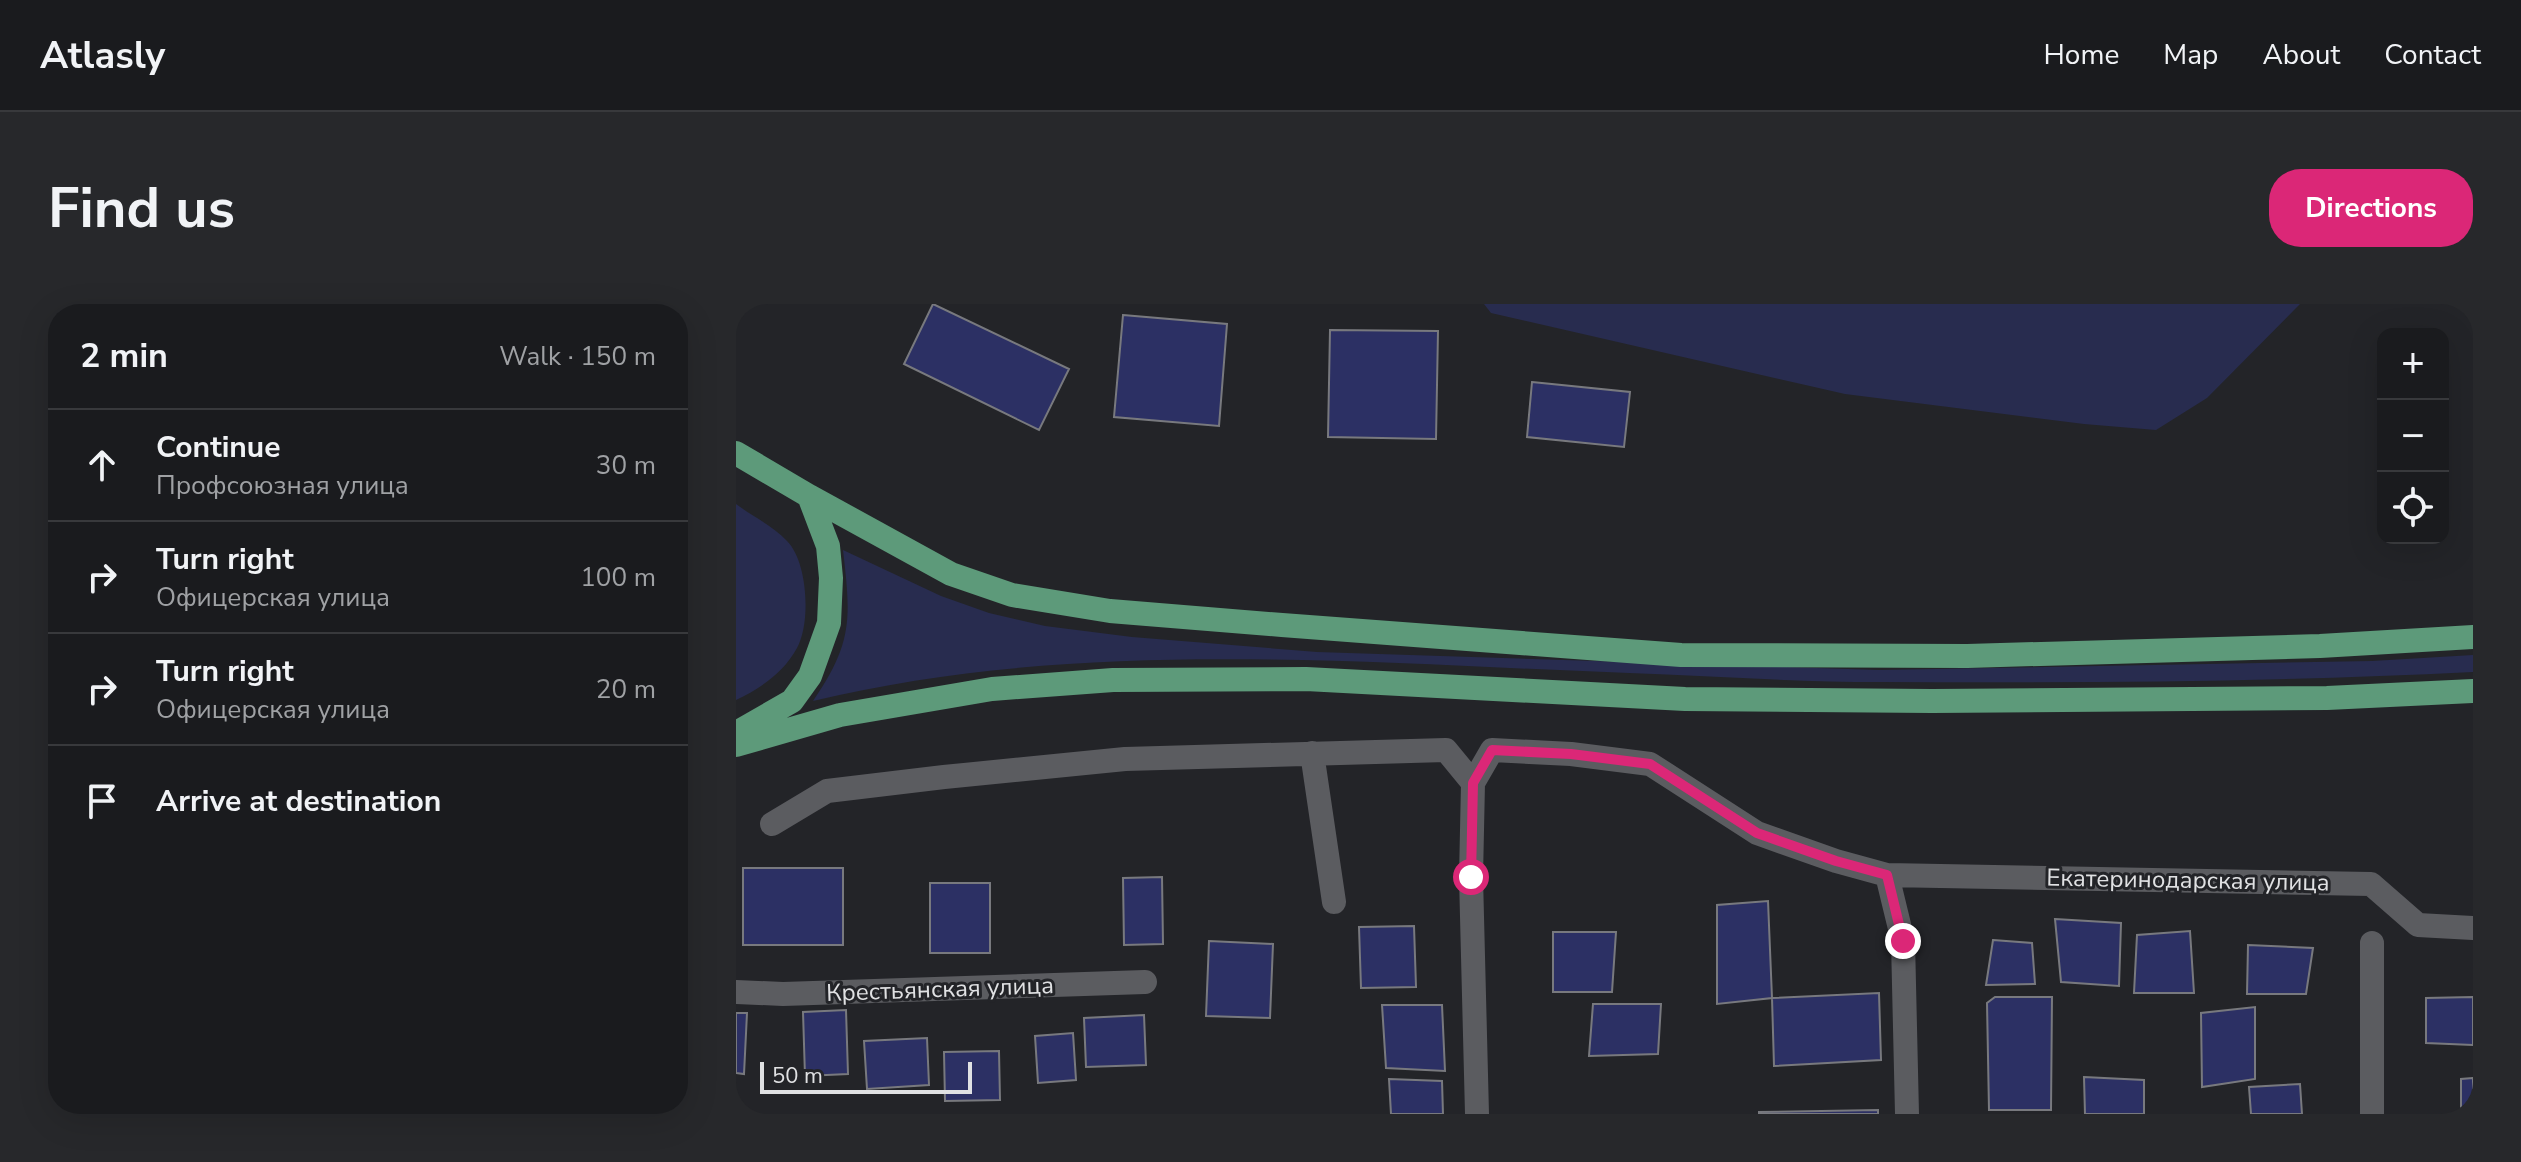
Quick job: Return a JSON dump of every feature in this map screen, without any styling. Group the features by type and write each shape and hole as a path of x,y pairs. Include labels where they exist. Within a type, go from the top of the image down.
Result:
{"main road":[{"path":"736,453 951,574 1012,595 1110,611 1681,655 1967,656 2320,646 2473,637"},
{"path":"736,733 792,701 810,676 829,623 831,578 828,546 809,496"},
{"path":"736,745 840,715 992,689 1113,680 1306,679 1685,699 1932,701 2327,698 2473,691"}],"street":[{"path":"772,824 827,791 1125,759 1446,750 1473,783 1471,877 1477,1114"},
{"name":"Екатеринодарская улица","path":"1473,783 1492,750 1571,754 1650,764 1757,833 1887,875 2371,884 2418,925 2473,928"},
{"path":"1312,753 1334,902"},
{"path":"1887,875 1903,941 1907,1114"},
{"path":"2372,943 2372,1114"},
{"name":"Крестьянская улица","path":"736,992 783,994 1145,982"}],"shaded area":[{"path":"1484,304 2300,304 2207,398 2156,430 1845,394 1491,313"},
{"path":"736,504 775,531 794,551 803,577 806,609 801,637 792,657 771,679 736,700"},
{"path":"843,550 941,596 989,613 1045,626 1132,637 1317,652 1879,670 2372,661 2473,655 2473,672 2176,681 1849,682 1425,664 1219,659 1116,661 1014,668 913,681 813,701 836,662 846,629 848,612"}],"building":[{"path":"933,304 1069,369 1039,430 904,364"},
{"path":"1123,315 1227,324 1219,426 1114,417"},
{"path":"1330,330 1438,331 1436,439 1328,437"},
{"path":"1532,382 1630,392 1624,447 1527,437"},
{"path":"743,868 843,868 843,945 743,945"},
{"path":"1162,877 1163,944 1124,945 1123,878"},
{"path":"930,883 990,883 990,953 930,953"},
{"path":"1768,901 1772,998 1717,1004 1717,905"},
{"path":"2055,919 2121,923 2119,986 2061,982"},
{"path":"1414,926 1416,987 1361,988 1359,927"},
{"path":"2190,931 2194,993 2134,993 2137,935"},
{"path":"1553,932 1616,932 1612,992 1553,992"},
{"path":"1993,940 2032,943 2035,984 1986,985"},
{"path":"1209,941 1273,944 1270,1018 1206,1016"},
{"path":"2248,945 2313,948 2306,994 2247,994"},
{"path":"1879,993 1881,1060 1774,1066 1772,998"},
{"path":"1995,997 2052,997 2051,1110 1989,1110 1987,1003"},
{"path":"2473,997 2473,1045 2426,1043 2426,998"},
{"path":"1593,1004 1661,1004 1658,1054 1589,1056"},
{"path":"1382,1005 1442,1005 1445,1071 1386,1068"},
{"path":"2255,1007 2255,1079 2202,1087 2201,1013"},
{"path":"846,1010 848,1074 805,1076 803,1012"},
{"path":"736,1013 747,1013 744,1074 736,1073"},
{"path":"1144,1015 1146,1065 1086,1067 1084,1018"},
{"path":"1073,1033 1076,1080 1038,1083 1035,1036"},
{"path":"927,1038 929,1085 867,1089 864,1041"},
{"path":"999,1051 1000,1100 945,1101 944,1052"},
{"path":"2084,1077 2144,1080 2144,1114 2085,1114"},
{"path":"2473,1078 2473,1114 2461,1114 2461,1079"},
{"path":"1389,1079 1442,1081 1443,1114 1391,1114"},
{"path":"2300,1084 2302,1114 2251,1114 2249,1087"},
{"path":"1878,1110 1878,1114 1759,1114 1759,1112"}],"route":[{"path":"1471,877 1473,783 1492,750 1571,754 1650,764 1757,833 1887,875 1903,941"}]}
